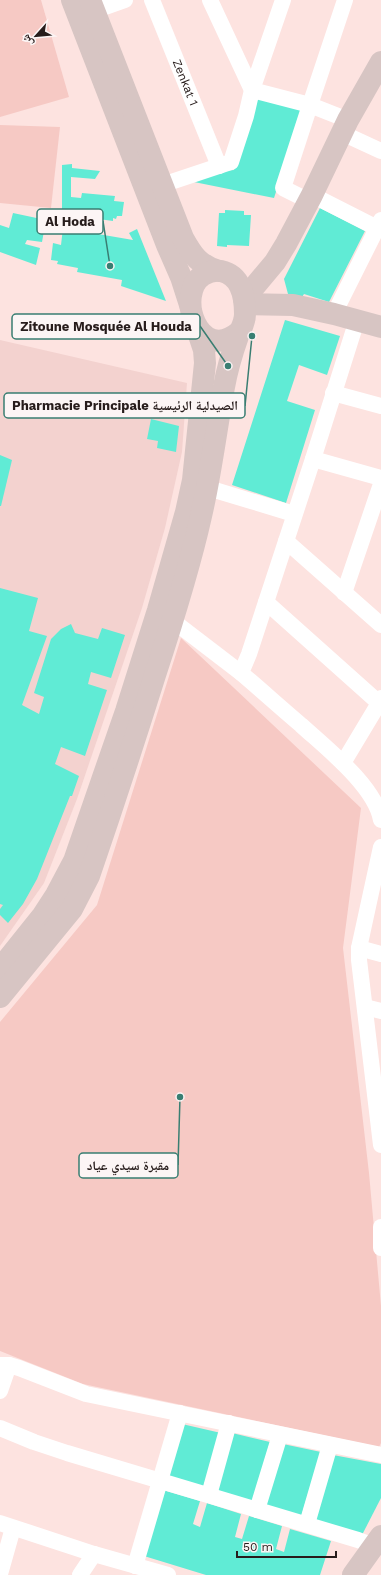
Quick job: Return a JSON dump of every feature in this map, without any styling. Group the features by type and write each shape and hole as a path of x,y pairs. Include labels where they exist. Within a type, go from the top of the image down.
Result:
{"main road":[{"path":"72,0 167,245 181,277 204,350 205,363 193,480 165,615"},
{"path":"2,992 50,937 72,909 89,876 116,767 165,615 201,518 208,488 228,366 245,317 245,301 239,283 233,277 201,263 191,253 183,238 92,6"},
{"path":"293,305 282,298 275,287 272,275 281,253 311,198 345,126 381,62"},
{"path":"191,308 191,295 193,287 197,280 207,273 223,272 235,274 254,267 281,253"},
{"path":"245,301 281,253"},
{"path":"245,301 293,305 334,314 381,327"},
{"path":"197,329 209,339 225,341 233,338 241,329 268,314 293,305"},
{"path":"0,969 43,915 56,895 74,861 116,767"},
{"path":"353,1575 377,1541"}],"street":[{"path":"92,6 125,0"},
{"name":"Zenkat 1","path":"152,0 219,166"},
{"path":"210,0 252,90"},
{"path":"162,185 231,162 246,116 252,90 283,0"},
{"path":"334,314 379,224 283,188 345,0"},
{"path":"252,90 310,105 345,126 381,151"},
{"path":"241,673 249,654 357,320"},
{"path":"333,393 381,406"},
{"path":"313,459 381,478"},
{"path":"344,593 381,484"},
{"path":"208,488 294,514"},
{"path":"286,541 381,625"},
{"path":"266,602 380,701 343,763"},
{"path":"165,615 241,673 343,763 378,803 381,820"},
{"path":"381,847 359,948 359,960 365,1007 376,1068 381,1146"},
{"path":"359,948 381,954"},
{"path":"365,1007 381,1011"},
{"path":"381,1227 381,1248"},
{"path":"0,1391 5,1365 86,1394 381,1455"},
{"path":"135,1566 180,1413"},
{"path":"209,1495 229,1423"},
{"path":"0,1428 34,1442 67,1453 160,1481 358,1540 377,1541"},
{"path":"257,1510 280,1435"},
{"path":"306,1524 330,1445"},
{"path":"0,1574 6,1526 94,1554 168,1575"},
{"path":"80,1575 94,1554"}],"shaded area":[{"path":"0,0 41,0 69,97 0,117"},
{"path":"0,125 60,127 51,208 0,203"},
{"path":"0,340 187,383 182,452 165,528 142,608 77,799 44,883 0,946"},
{"path":"181,638 361,808 343,948 369,1173 381,1306 381,1443 379,1447 83,1384 0,1351 0,1022 97,905"}],"building":[{"path":"259,95 303,109 274,198 194,182 223,171 234,170"},
{"path":"72,164 72,168 100,171 95,179 71,177 71,197 81,198 82,193 115,196 114,201 124,202 122,216 117,216 116,219 113,218 113,221 62,214 62,165"},
{"path":"320,208 365,231 329,302 304,294 302,297 288,294 284,279"},
{"path":"225,210 244,211 244,215 251,215 249,246 217,246 219,213 225,213"},
{"path":"13,213 46,220 42,242 27,240 25,244 40,248 36,265 0,252 0,225 9,228"},
{"path":"63,228 133,240 129,233 137,229 166,301 121,286 122,280 77,272 78,268 57,264 58,261 51,260 53,243 61,245"},
{"path":"285,320 340,336 327,375 299,365 287,401 315,410 286,503 232,485"},
{"path":"151,419 179,426 176,452 157,448 158,441 147,439"},
{"path":"0,455 12,460 1,506 0,506"},
{"path":"0,588 38,598 29,631 47,636 22,705 39,714 44,697 34,693 51,639 61,629 71,624 75,633 98,639 102,628 125,635 111,678 91,672 88,684 107,690 85,756 61,747 55,764 79,776 37,879 23,904 8,923 0,915 0,909 3,905 0,904"},
{"path":"182,1424 221,1433 203,1488 167,1478"},
{"path":"232,1433 270,1442 252,1503 215,1492"},
{"path":"283,1444 321,1452 301,1517 264,1506"},
{"path":"333,1455 381,1464 381,1498 362,1535 314,1521"},
{"path":"163,1490 200,1501 193,1524 200,1527 207,1503 241,1514 235,1537 242,1539 249,1516 282,1526 276,1549 284,1552 290,1529 331,1541 320,1575 206,1575 144,1556"}],"place":[{"name":"Al Hoda","path":"110,266"},
{"name":"Pharmacie Principale الصيدلية الرئيسية","path":"252,336"},
{"name":"Zitoune Mosquée Al Houda","path":"228,366"},
{"name":"مقبرة سيدي عياد","path":"180,1097"}]}
